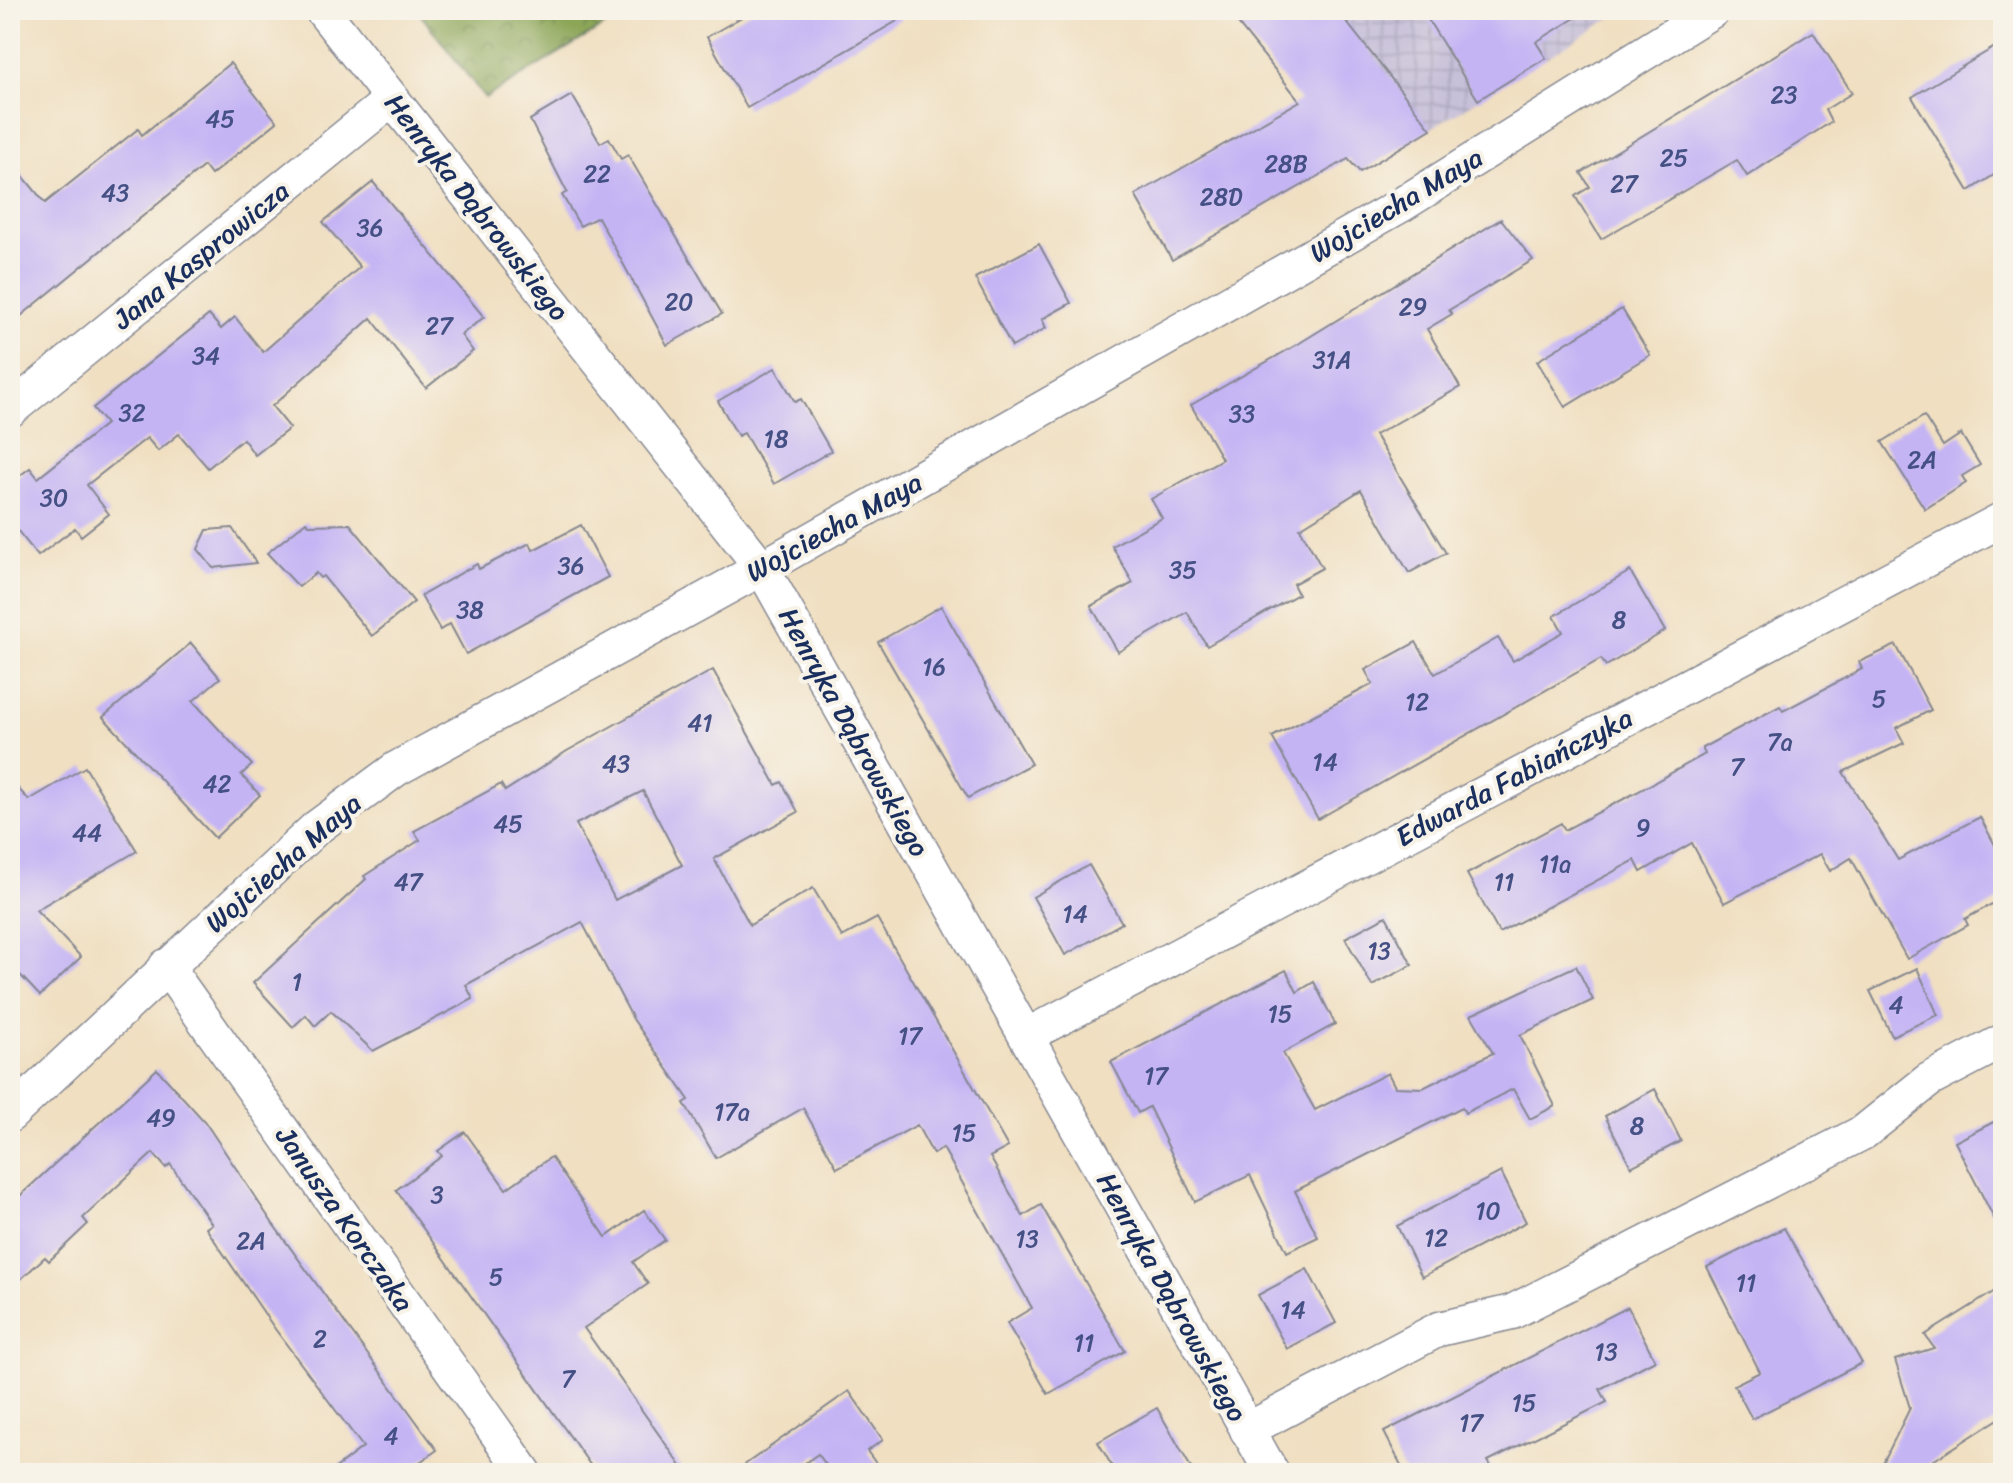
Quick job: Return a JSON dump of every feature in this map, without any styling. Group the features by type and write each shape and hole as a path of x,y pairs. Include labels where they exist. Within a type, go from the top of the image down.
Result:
{"street":[{"name":"Henryka Dąbrowskiego","path":"322,10 762,568 1272,1473"},
{"name":"Wojciecha Maya","path":"10,1115 316,828 396,769 762,568 1401,205 1713,10"},
{"name":"Jana Kasprowicza","path":"10,410 392,99"},
{"name":"Edwarda Fabiańczyka","path":"1026,1036 2003,519"},
{"name":"Janusza Korczaka","path":"166,966 525,1473"},
{"path":"1247,1430 1439,1329 1512,1312 1864,1132 1929,1080 2003,1041"}],"shaded area":[{"path":"1227,10 1624,10 1360,172"}],"green space":[{"path":"417,10 630,10 485,98"}],"building":[{"path":"754,10 916,10 747,108 707,37"},
{"path":"1227,10 1337,10 1431,129 1360,172 1348,159 1172,260 1135,195 1300,101"},
{"path":"1422,10 1588,10 1536,42 1546,58 1478,100"},
{"path":"1813,32 1852,93 1825,110 1831,122 1747,176 1737,160 1601,239 1575,196 1590,187 1581,173"},
{"path":"2003,42 2003,169 1969,191 1912,97"},
{"path":"230,63 277,122 211,175 204,166 10,325 10,160 45,203 138,129 142,135"},
{"path":"572,95 600,143 609,138 621,159 628,155 722,314 667,345 598,217 580,226 562,195 567,192 530,120"},
{"path":"373,182 484,317 461,335 473,351 426,388 371,318 272,406 290,428 255,455 243,439 208,468 179,434 158,451 147,438 87,485 109,514 81,536 75,528 38,556 10,521 10,483 30,468 38,478 106,424 93,408 209,315 221,329 235,317 263,352 360,267 323,222"},
{"path":"1501,219 1533,260 1449,310 1452,314 1427,329 1460,387 1375,435 1446,553 1409,573 1361,490 1300,528 1322,568 1293,584 1298,594 1207,646 1187,612 1118,652 1091,606 1133,583 1112,546 1162,518 1151,499 1222,459 1191,405 1298,344"},
{"path":"1039,244 1071,303 1042,319 1046,328 1012,347 975,278"},
{"path":"1622,309 1650,355 1565,407 1537,361"},
{"path":"775,368 795,402 801,399 831,451 774,484 744,433 738,436 718,401"},
{"path":"1924,416 1943,446 1961,434 1980,465 1962,476 1966,483 1925,509 1882,442"},
{"path":"306,522 309,525 350,524 414,602 372,636 323,576 320,578 316,573 299,587 267,553"},
{"path":"581,525 608,577 466,654 450,624 440,630 421,596 477,564 479,569 530,543 533,550"},
{"path":"232,528 256,563 213,568 198,549 207,530"},
{"path":"1630,571 1665,631 1606,666 1601,659 1318,819 1272,737 1373,684 1365,670 1416,642 1435,674 1498,638 1513,661 1563,632 1554,616"},
{"path":"941,606 1031,764 968,798 878,642"},
{"path":"191,643 220,678 193,701 252,765 241,775 260,795 215,838 103,717"},
{"path":"1896,645 1931,710 1896,728 1904,743 1843,772 1898,860 1980,817 2003,860 2003,898 1965,919 1968,925 1907,959 1851,858 1830,871 1820,854 1724,903 1692,843 1641,872 1635,860 1499,933 1467,874 1561,823 1565,830 1637,792 1705,754 1702,748 1780,706 1783,711 1862,669 1859,662"},
{"path":"713,670 776,785 782,782 798,812 714,859 750,925 813,888 842,937 877,918 1008,1147 990,1157 1023,1216 1041,1205 1125,1351 1048,1394 1007,1323 1032,1308 943,1148 933,1154 917,1125 837,1168 803,1108 716,1158 684,1103 689,1100 633,1019 582,922 466,985 473,999 373,1051 331,1011 315,1026 306,1015 293,1027 253,983 366,879 364,876 420,840 414,831 501,784 505,791 567,751","holes":["643,791 682,865 615,900 576,824"]},
{"path":"85,767 137,851 36,910 81,957 40,996 10,964 10,780 29,800"},
{"path":"1089,865 1122,923 1065,955 1033,897"},
{"path":"1386,916 1412,965 1372,986 1345,938"},
{"path":"1576,966 1593,1000 1520,1035 1555,1106 1530,1119 1513,1089 1465,1113 1462,1107 1295,1191 1318,1237 1287,1252 1250,1175 1195,1202 1149,1107 1138,1113 1111,1062 1286,970 1297,992 1314,982 1335,1024 1283,1053 1315,1110 1388,1073 1395,1087 1423,1088 1493,1053 1471,1015"},
{"path":"1917,968 1938,1015 1892,1036 1870,991"},
{"path":"157,1069 205,1122 273,1224 437,1450 404,1473 329,1473 363,1447 275,1329 206,1228 212,1224 170,1164 166,1168 153,1153 83,1218 88,1224 49,1261 45,1257 10,1289 10,1205"},
{"path":"1655,1089 1681,1141 1631,1167 1605,1116"},
{"path":"2003,1117 2003,1236 1955,1142"},
{"path":"465,1132 506,1189 551,1157 606,1237 644,1210 665,1240 633,1262 648,1284 584,1328 686,1473 596,1473 396,1190 442,1156 438,1151"},
{"path":"1501,1172 1526,1222 1422,1277 1397,1226"},
{"path":"1784,1228 1862,1363 1752,1419 1734,1385 1760,1372 1707,1267"},
{"path":"1307,1269 1336,1323 1287,1349 1258,1295"},
{"path":"2003,1286 2003,1416 1914,1473 1878,1473 1910,1408 1895,1360 1934,1348 1925,1335"},
{"path":"1628,1307 1655,1360 1600,1389 1607,1402 1488,1461 1495,1473 1405,1473 1384,1432"},
{"path":"849,1391 883,1440 867,1451 883,1473 832,1473 818,1454 791,1473 733,1473"},
{"path":"1157,1408 1194,1473 1116,1473 1098,1442"}]}
